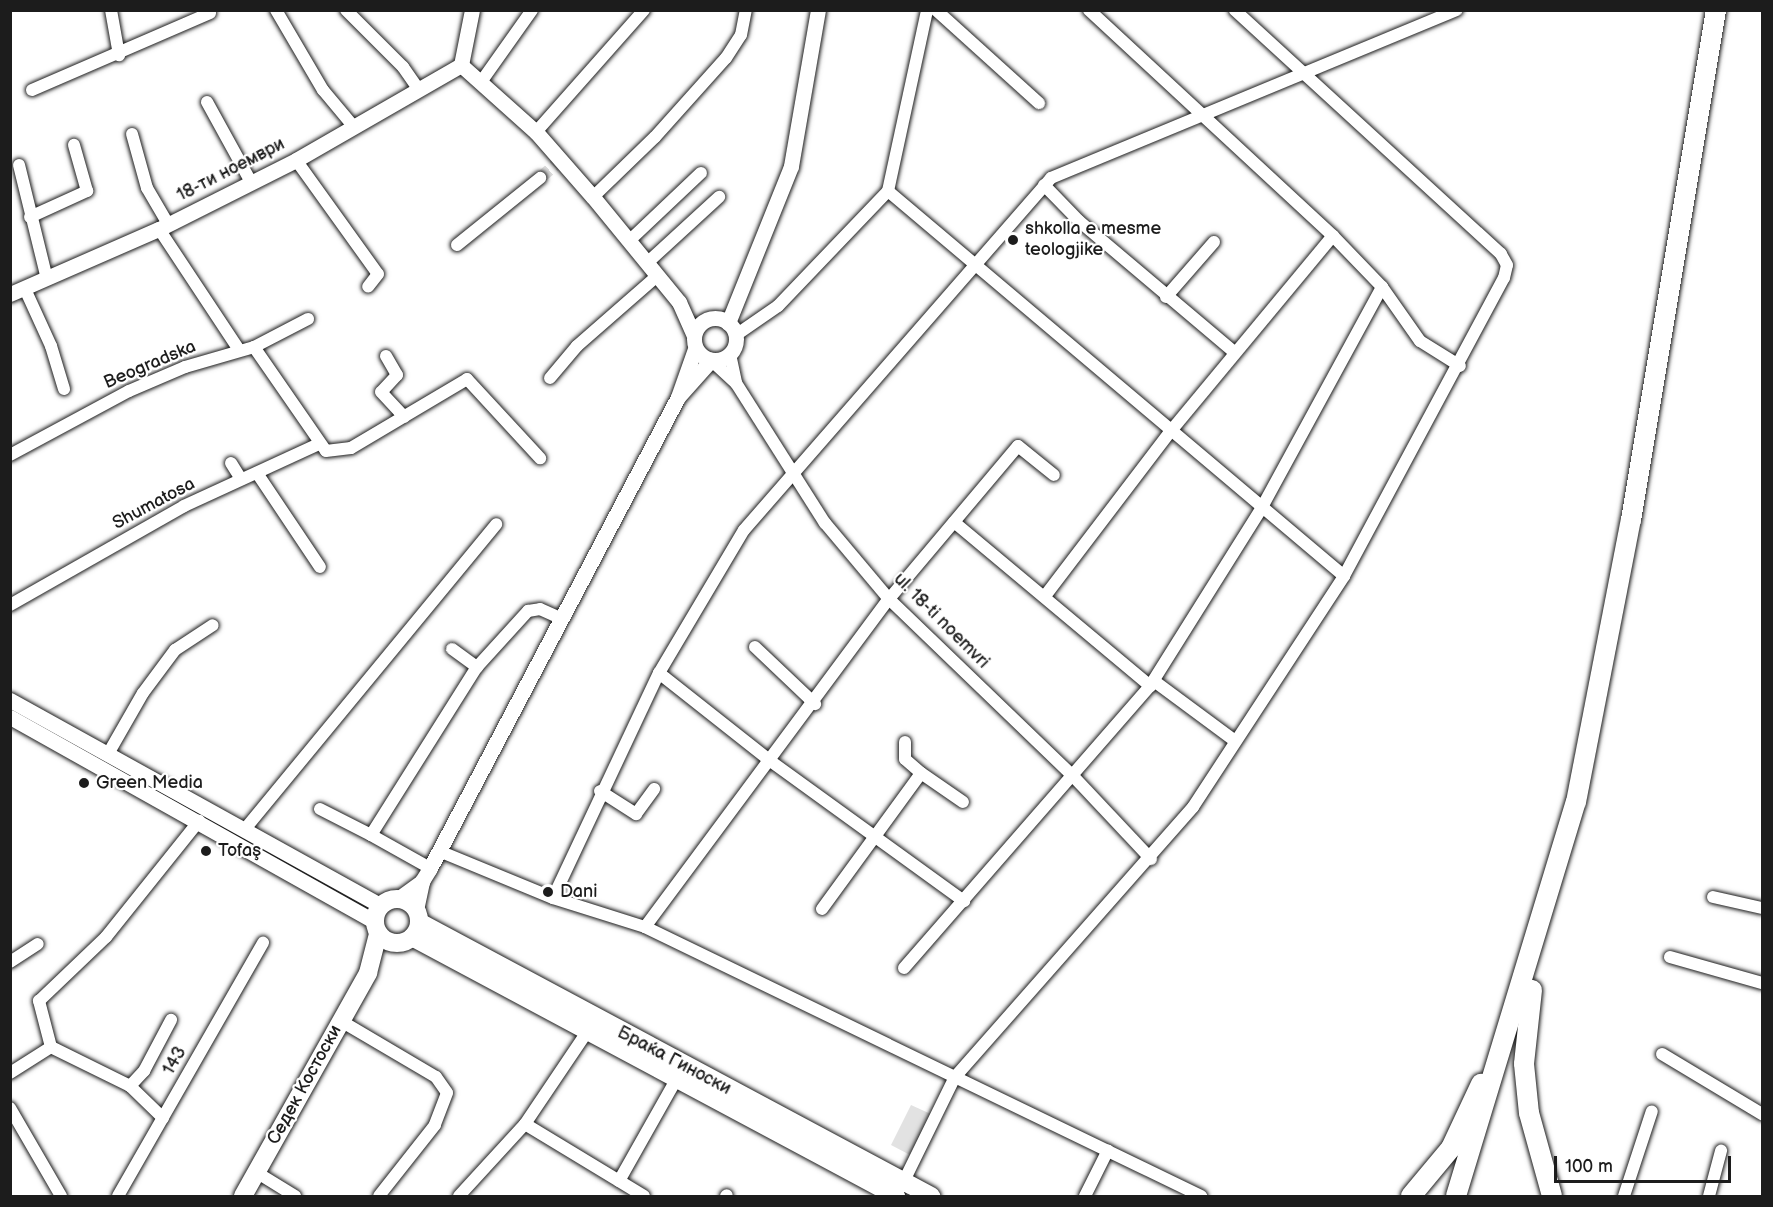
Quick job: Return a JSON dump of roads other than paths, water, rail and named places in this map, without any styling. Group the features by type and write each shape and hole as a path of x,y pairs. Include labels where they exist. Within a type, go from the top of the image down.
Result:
{"main road":[{"path":"1456,1197 1543,923 1576,802 1631,520 1716,10"},
{"path":"1411,1197 1451,1148 1471,1109 1528,940 1553,888"},
{"path":"368,973 378,920 399,898"},
{"name":"Браќа Гиноски","path":"399,898 412,928 587,1032 676,1080 899,1191 931,1197"},
{"name":"Браќа Гиноски","path":"378,920 389,942 412,928"},
{"path":"1543,923 1524,1064 1529,1113 1551,1197"},
{"path":"368,973 412,928"},
{"name":"Браќа Гиноски","path":"412,928 899,1191"},
{"name":"Седек Костоски","path":"243,1197 368,973"}],"street":[{"path":"111,10 119,55"},
{"path":"276,10 323,90 354,126"},
{"path":"346,10 403,67 419,90"},
{"path":"472,10 461,65 536,132 558,163 593,197 679,302 695,342 711,360"},
{"path":"481,82 532,10"},
{"path":"536,132 644,10"},
{"path":"593,197 655,137 726,58 741,35 746,10"},
{"path":"678,398 711,360 730,354 721,324 759,253 791,166 818,10"},
{"path":"412,928 426,875 678,398 695,342 721,324 778,306 888,192 927,10"},
{"path":"936,10 1039,103"},
{"path":"1089,10 1333,236 1382,287 1420,341 1460,366"},
{"path":"899,1191 955,1077 1151,859 1193,807 1344,576 1460,366 1504,278 1507,264 1502,254 1235,10"},
{"path":"554,898 600,791 658,673 744,530 792,470 1044,186 1075,165 1202,113 1305,75 1457,10"},
{"path":"32,90 119,55 210,13"},
{"name":"18-ти ноември","path":"18,291 46,275 164,227 296,160 461,65"},
{"path":"207,102 251,182"},
{"path":"132,134 147,188 164,227 239,350"},
{"path":"30,218 87,191 75,145"},
{"path":"296,160 378,274 368,287"},
{"path":"19,165 30,218 46,275"},
{"path":"629,241 701,173"},
{"path":"457,245 540,178"},
{"path":"1044,186 1166,297 1235,353"},
{"path":"888,192 1261,509 1344,576"},
{"path":"647,263 720,197"},
{"path":"1045,596 1170,432 1333,236"},
{"path":"1166,297 1214,242"},
{"path":"550,378 577,346 657,276"},
{"path":"904,968 1152,684 1261,509 1382,287"},
{"path":"18,291 51,346 63,389"},
{"path":"679,302 721,324"},
{"name":"Beogradska","path":"10,455 129,391 239,350 254,347 308,319"},
{"path":"254,347 326,451 351,448 467,379 540,458"},
{"name":"ul. 18-ti noemvri","path":"730,354 736,383"},
{"path":"386,356 397,375 381,392 404,417"},
{"name":"ul. 18-ti noemvri","path":"711,360 736,383 825,523 889,599 1073,776 1151,859"},
{"name":"Shumatosa","path":"10,605 241,479 319,444"},
{"path":"645,927 770,760 815,704 889,599 1018,446 1054,475"},
{"path":"231,462 241,479"},
{"path":"257,473 320,567"},
{"path":"954,522 1152,684 1235,741"},
{"path":"245,830 496,524"},
{"path":"370,835 477,667 528,610 540,609 560,618"},
{"path":"108,754 143,693 175,650 213,625"},
{"path":"755,648 815,704"},
{"path":"452,649 477,667"},
{"path":"658,673 770,760 964,901"},
{"name":"Браќа Гиноски","path":"10,700 245,830 378,920"},
{"name":"Браќа Гиноски","path":"10,717 378,920"},
{"path":"905,742 905,759 963,802"},
{"path":"822,909 921,773"},
{"path":"600,791 636,814 654,789"},
{"path":"321,809 370,835 426,875"},
{"path":"163,1118 130,1086 51,1047 39,1001 106,937 199,821"},
{"path":"439,851 554,898 645,927 1201,1197"},
{"path":"399,898 426,875"},
{"path":"1713,897 1762,909"},
{"name":"143","path":"118,1197 263,943"},
{"path":"10,962 38,944"},
{"path":"1670,957 1762,983"},
{"path":"130,1086 144,1071 171,1020"},
{"path":"341,1021 436,1077 447,1093 444,1111 379,1197"},
{"path":"459,1197 525,1124 587,1032"},
{"path":"10,1073 51,1047"},
{"path":"1662,1054 1762,1114"},
{"path":"619,1181 676,1080"},
{"path":"10,1108 61,1197"},
{"path":"1624,1197 1652,1111"},
{"path":"525,1124 644,1197"},
{"path":"1085,1197 1107,1150"},
{"path":"1709,1197 1721,1150"},
{"path":"256,1172 295,1197"}],"tunnel":[{"path":"540,178 555,165"}],"place":[{"name":"shkolla e mesme teologjike","path":"1013,240"},
{"name":"Green Media","path":"84,783"},
{"name":"Tofaş","path":"206,851"},
{"name":"Dani","path":"548,892"}]}
